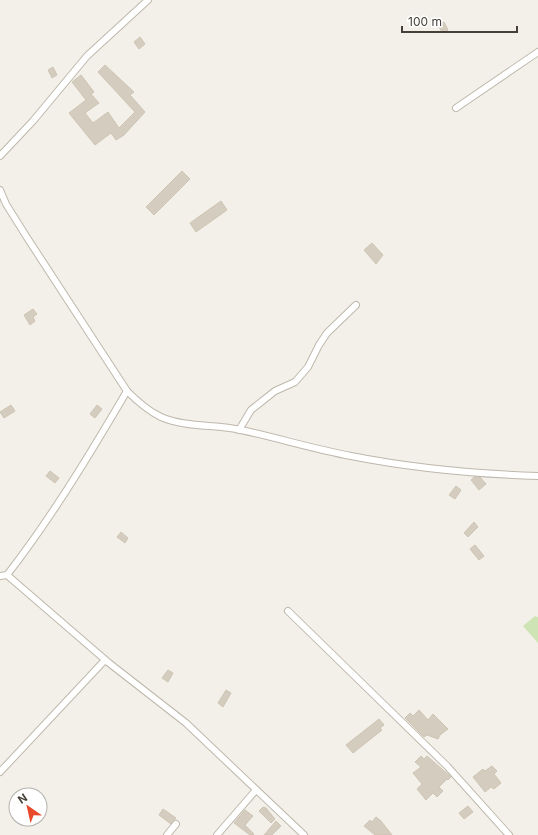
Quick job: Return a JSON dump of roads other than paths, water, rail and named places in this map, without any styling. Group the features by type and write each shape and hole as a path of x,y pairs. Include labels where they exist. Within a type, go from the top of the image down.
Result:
{"street":[{"path":"0,156 33,121 87,56 147,0"},
{"path":"456,108 538,52"},
{"path":"0,190 6,204 26,236 127,391 141,404 160,416 177,422 239,430 352,456 437,468 502,475 538,476"},
{"path":"239,430 251,410 275,392 295,382 308,367 327,333 356,305"},
{"path":"0,576 7,575 76,475 127,391"},
{"path":"7,575 105,660 186,723 304,835"},
{"path":"288,610 447,766 509,835"},
{"path":"0,772 105,660"},
{"path":"217,835 256,790"},
{"path":"167,835 176,824"}]}
